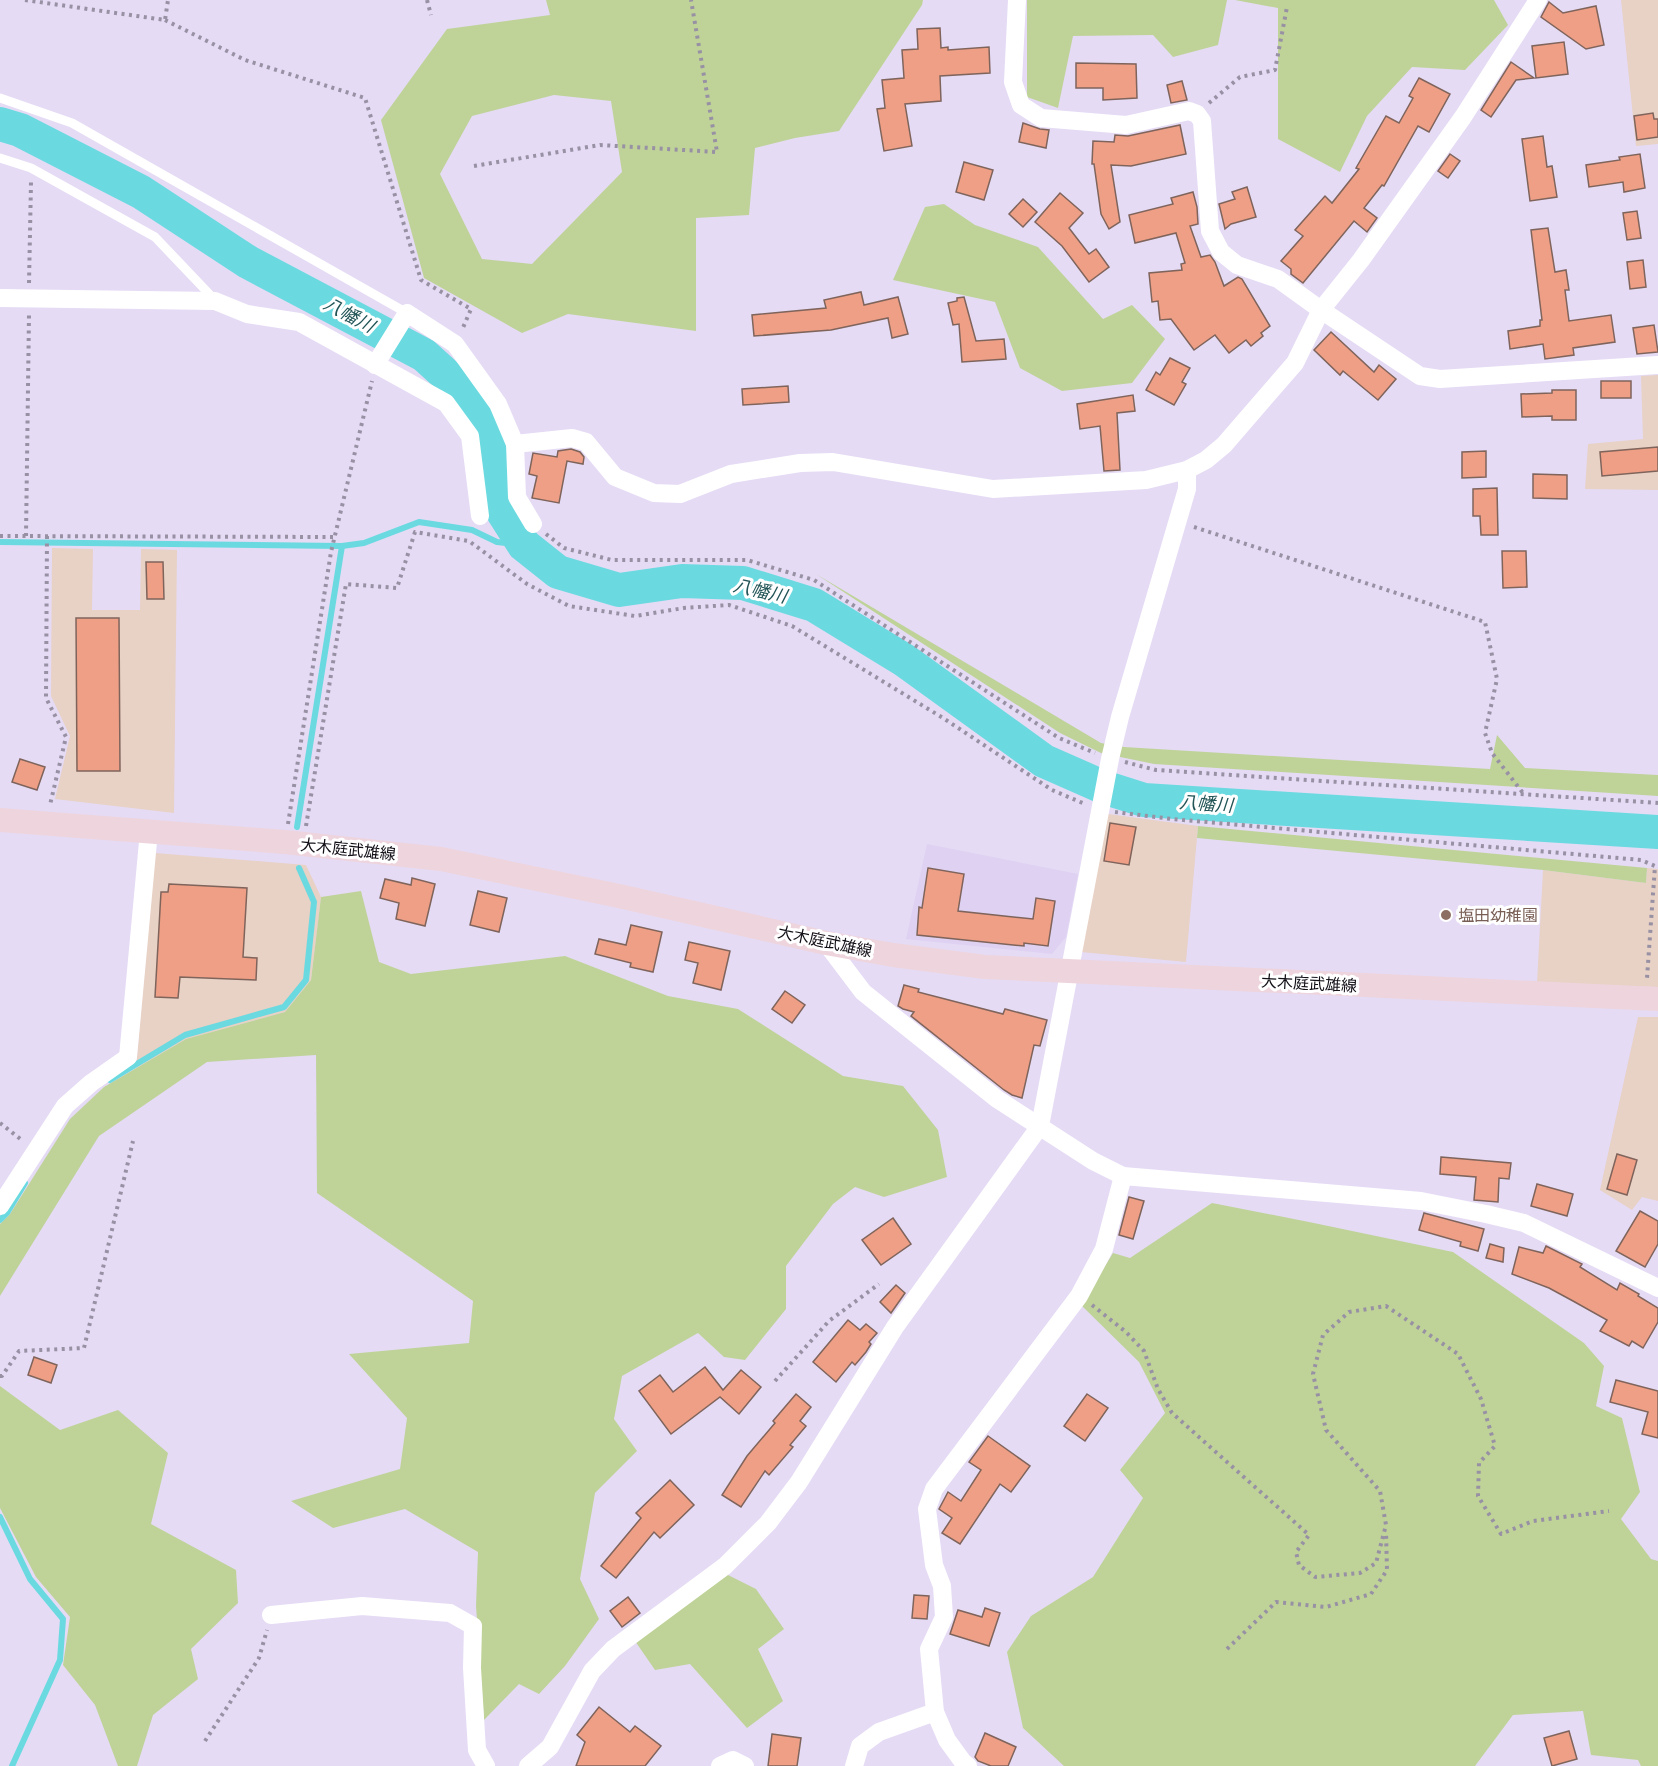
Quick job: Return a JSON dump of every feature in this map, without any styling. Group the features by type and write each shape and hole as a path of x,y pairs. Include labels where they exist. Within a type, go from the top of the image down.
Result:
{"main road":[{"name":"大木庭武雄線","path":"0,820 294,843 441,859 893,956 986,967 1652,999"}],"street":[{"path":"1017,0 1013,82 1021,105 1041,118 1126,125 1189,111 1197,114 1202,121 1210,231 1221,252 1237,266 1278,279 1420,376 1440,379 1658,365"},
{"path":"516,444 572,438 586,441 615,477 654,493 671,494 680,494 731,474 800,463 833,462 993,489 1146,480 1187,470 1206,460 1224,445 1294,363 1321,310 1361,260 1463,117 1538,0"},
{"path":"0,298 215,301 247,314 299,322 446,403 470,436 480,516"},
{"path":"375,365 407,313 455,344 498,404 516,444 518,497 533,525"},
{"path":"528,1766 550,1747 592,1671 613,1649 724,1566 768,1523 799,1482 895,1327 1040,1126 1110,759 1120,717 1187,489 1187,470"},
{"path":"0,1206 65,1106 91,1083 128,1057 149,831"},
{"path":"826,942 863,992 997,1099 1093,1161 1123,1176 1421,1201 1486,1214 1524,1223 1658,1288"},
{"path":"968,1766 947,1740 935,1712 929,1649 944,1617 942,1586 934,1564 927,1509 934,1489 1079,1296 1104,1249 1123,1176"},
{"path":"271,1615 362,1606 450,1613 473,1626 472,1668 477,1750 486,1766"},
{"path":"854,1766 860,1746 879,1732 935,1712"},
{"path":"720,1766 733,1760 745,1766"}],"lane":[{"path":"0,98 72,123 407,313"},
{"path":"0,158 31,168 155,237 215,301"}],"path":[{"path":"25,0 165,20 245,60 365,98 421,280 471,309"},
{"path":"165,20 168,0"},
{"path":"427,0 431,15"},
{"path":"474,166 600,145 717,152 691,0"},
{"path":"1197,114 1240,77 1275,70 1287,7"},
{"path":"26,536 31,168"},
{"path":"294,843 331,552 375,365"},
{"path":"1177,522 1485,622 1497,680 1485,733 1492,753 1523,794"},
{"path":"533,525 564,548 612,560 747,560 814,580 1059,738 1110,759 1156,770 1658,803"},
{"path":"294,843 346,584 397,588 415,532 469,541 527,584 569,606 635,616 684,608 729,605 792,626 944,718 1052,790 1101,810 1172,819 1641,860 1655,866 1652,999"},
{"path":"0,536 335,537"},
{"path":"46,823 66,737 46,698 47,536"},
{"path":"0,1123 35,1150"},
{"path":"0,1376 2,1377 19,1351 84,1348 133,1141"},
{"path":"775,1381 829,1321 879,1284"},
{"path":"1079,1296 1126,1332 1144,1351 1158,1389 1172,1413 1309,1535 1296,1552 1299,1565 1307,1571 1316,1577 1360,1573 1376,1563 1386,1525"},
{"path":"1227,1649 1276,1602 1326,1606 1371,1594 1387,1570 1386,1525 1380,1491 1326,1430 1313,1374 1323,1335 1349,1312 1386,1306 1458,1354 1480,1399 1495,1446 1479,1463 1478,1496 1501,1534 1533,1521 1609,1511"},
{"path":"205,1741 259,1658 271,1615"}],"shaded area":[{"path":"1621,0 1658,0 1658,144 1636,146"},
{"path":"1658,375 1658,490 1585,489 1588,444 1643,439 1641,376"},
{"path":"52,548 93,549 92,610 140,610 141,549 177,550 174,813 55,799 70,736 51,696"},
{"path":"1108,814 1198,826 1186,962 1081,952"},
{"path":"927,844 1078,874 1066,937 1052,954 906,939"},
{"path":"155,853 306,865 321,897 311,980 285,1012 186,1039 136,1068"},
{"path":"1647,868 1658,869 1658,987 1537,983 1543,870 1646,883"},
{"path":"1638,1017 1658,1017 1658,1201 1642,1197 1632,1210 1600,1190"}],"green space":[{"path":"546,0 923,0 922,5 839,131 795,138 755,148 749,215 696,218 696,331 568,314 522,333 424,278 381,120 447,29 550,15","holes":["554,95 611,101 622,172 532,264 482,259 440,174 472,116"]},
{"path":"1027,0 1227,0 1218,45 1173,57 1153,35 1073,36 1058,108 1027,97"},
{"path":"1235,0 1494,0 1508,25 1465,70 1412,67 1367,116 1340,172 1278,139 1278,8"},
{"path":"944,204 975,225 1038,247 1103,319 1132,305 1165,339 1132,383 1062,391 1020,368 995,302 893,280 925,207"},
{"path":"816,574 1101,743 1124,747 1490,769 1497,735 1525,768 1658,775 1658,796 1154,764 1101,753 1060,733"},
{"path":"1198,826 1647,868 1646,883 1543,870 1197,838"},
{"path":"361,891 379,962 411,974 565,956 668,996 738,1009 843,1076 903,1086 938,1130 947,1177 884,1197 855,1187 833,1204 786,1266 786,1309 745,1360 724,1357 698,1333 622,1376 614,1419 637,1451 595,1493 580,1579 599,1619 565,1666 539,1694 519,1684 484,1720 476,1606 478,1552 405,1509 333,1528 291,1501 400,1469 407,1418 349,1354 469,1343 473,1301 317,1193 316,1055 207,1062 99,1136 0,1296 0,1224 10,1214 70,1119 104,1087 186,1039 285,1012 311,980 321,897"},
{"path":"1212,1203 1453,1252 1584,1343 1604,1366 1596,1406 1622,1418 1640,1492 1621,1519 1651,1559 1658,1561 1658,1766 1641,1766 1638,1760 1591,1755 1583,1711 1513,1715 1475,1766 1064,1766 1023,1728 1007,1652 1031,1616 1093,1577 1143,1498 1120,1470 1165,1413 1139,1362 1081,1305 1113,1253 1130,1258"},
{"path":"0,1386 60,1430 118,1410 168,1453 151,1524 236,1570 238,1603 191,1649 198,1679 153,1715 137,1766 118,1766 95,1705 63,1665 70,1617 36,1577 0,1508"},
{"path":"722,1572 756,1589 784,1629 758,1649 783,1701 747,1728 690,1664 655,1670 635,1641"}],"building":[{"path":"1549,2 1563,13 1596,6 1604,45 1586,49 1541,17"},
{"path":"940,28 941,48 948,47 948,50 989,47 990,73 940,76 941,101 905,104 912,146 884,151 877,109 885,108 882,80 904,78 902,50 918,49 917,29"},
{"path":"1564,42 1568,74 1536,78 1532,46"},
{"path":"1511,62 1534,78 1516,80 1491,117 1481,110"},
{"path":"1076,63 1136,64 1137,98 1103,100 1103,88 1076,88"},
{"path":"1419,78 1450,94 1429,132 1418,126 1384,186 1382,185 1364,208 1377,218 1367,232 1354,221 1303,283 1291,274 1291,269 1281,261 1303,236 1295,230 1325,196 1332,203 1359,169 1356,168 1386,116 1399,123 1413,98 1409,96"},
{"path":"1182,81 1187,100 1171,103 1167,85"},
{"path":"1653,113 1654,119 1658,119 1658,137 1637,140 1634,116"},
{"path":"1023,123 1049,130 1046,148 1019,142"},
{"path":"1180,125 1186,154 1131,166 1111,165 1120,222 1109,229 1101,214 1094,164 1092,164 1093,141 1114,142 1115,135 1128,136"},
{"path":"1543,136 1547,167 1552,166 1557,197 1530,201 1522,139"},
{"path":"1450,154 1460,161 1448,178 1438,171"},
{"path":"1640,154 1645,188 1624,192 1623,182 1589,187 1586,165 1620,160 1619,157"},
{"path":"964,162 993,170 984,200 956,192"},
{"path":"1247,187 1256,217 1231,224 1225,229 1219,204 1235,199 1232,192"},
{"path":"1193,192 1198,224 1190,226 1201,257 1210,255 1224,286 1238,277 1242,279 1270,326 1261,333 1263,336 1251,346 1246,340 1229,353 1215,335 1194,350 1171,319 1160,320 1158,301 1152,302 1149,273 1182,270 1181,264 1185,263 1176,233 1135,243 1129,215 1173,204 1171,198"},
{"path":"1060,193 1083,213 1069,228 1089,254 1096,249 1109,267 1089,282 1062,246 1035,222"},
{"path":"1023,199 1037,212 1023,227 1009,214"},
{"path":"1637,211 1641,238 1627,240 1623,213"},
{"path":"1548,228 1555,272 1566,270 1569,290 1565,290 1569,321 1611,315 1615,342 1573,348 1574,355 1545,359 1543,344 1510,349 1508,331 1540,326 1540,320 1542,320 1531,230"},
{"path":"1643,260 1646,287 1630,289 1627,262"},
{"path":"861,292 864,305 898,297 908,334 892,338 888,318 831,330 754,336 752,315 826,308 824,300"},
{"path":"964,297 976,341 1004,339 1006,359 962,362 959,324 953,325 948,303"},
{"path":"1654,325 1658,352 1637,354 1633,328"},
{"path":"1331,332 1374,372 1379,365 1396,379 1378,400 1343,371 1340,375 1314,350"},
{"path":"1170,358 1190,368 1182,382 1186,384 1174,405 1146,390 1156,372 1160,375"},
{"path":"1601,381 1631,381 1631,398 1601,398"},
{"path":"788,386 789,402 743,405 742,389"},
{"path":"1552,390 1576,390 1576,420 1552,420 1552,416 1522,417 1521,394 1552,393"},
{"path":"1133,395 1135,411 1117,413 1120,470 1104,471 1100,426 1080,429 1077,404"},
{"path":"1658,447 1658,471 1602,476 1600,452"},
{"path":"571,449 580,452 584,457 583,464 567,461 559,503 532,498 537,476 529,474 533,453 557,457 558,451"},
{"path":"1486,451 1486,477 1462,478 1462,452"},
{"path":"1533,474 1567,475 1567,499 1533,498"},
{"path":"1497,488 1498,535 1481,535 1480,516 1473,516 1473,489"},
{"path":"1502,551 1526,551 1527,587 1503,588"},
{"path":"146,562 163,562 164,599 147,599"},
{"path":"76,618 119,618 120,771 77,771"},
{"path":"20,759 45,767 37,790 12,782"},
{"path":"1110,823 1136,827 1129,865 1104,861"},
{"path":"928,868 964,874 958,911 1033,919 1036,898 1055,901 1048,946 1024,943 1024,946 917,935 919,907 922,908"},
{"path":"412,878 435,884 425,926 396,919 399,903 380,898 385,879 411,885"},
{"path":"169,884 247,888 243,957 257,958 256,980 180,977 178,998 155,997 161,892 168,892"},
{"path":"478,891 507,898 499,932 470,925"},
{"path":"631,925 662,932 653,972 630,967 631,963 595,954 599,939 626,945"},
{"path":"689,942 730,951 721,990 693,983 698,963 685,960"},
{"path":"904,985 919,989 918,992 1003,1014 1005,1009 1047,1020 1040,1046 1034,1045 1022,1098 1004,1090 911,1016 914,1012 898,1006"},
{"path":"785,991 805,1005 792,1023 772,1009"},
{"path":"1617,1154 1637,1160 1627,1195 1607,1189"},
{"path":"1441,1157 1511,1163 1509,1179 1499,1178 1498,1202 1474,1200 1476,1177 1440,1174"},
{"path":"1537,1184 1573,1194 1567,1216 1531,1206"},
{"path":"1129,1197 1144,1201 1133,1239 1119,1235"},
{"path":"1640,1211 1658,1221 1658,1244 1645,1267 1616,1251"},
{"path":"1424,1213 1484,1229 1478,1251 1460,1246 1461,1242 1419,1230"},
{"path":"893,1218 911,1244 881,1265 862,1240"},
{"path":"1490,1244 1504,1248 1503,1262 1486,1258"},
{"path":"1546,1246 1582,1264 1580,1267 1617,1290 1620,1283 1658,1308 1658,1322 1643,1348 1632,1341 1629,1346 1600,1331 1607,1320 1549,1288 1512,1274 1519,1247 1543,1253"},
{"path":"896,1285 905,1293 891,1313 880,1302"},
{"path":"848,1320 860,1330 866,1324 877,1333 869,1342 871,1344 866,1352 855,1365 852,1362 836,1382 813,1362"},
{"path":"34,1357 57,1365 51,1383 28,1375"},
{"path":"705,1367 723,1390 741,1370 761,1387 739,1414 720,1397 671,1434 639,1391 660,1375 673,1392"},
{"path":"1616,1380 1658,1391 1658,1438 1642,1434 1648,1412 1610,1402"},
{"path":"796,1394 811,1407 800,1421 806,1426 790,1445 793,1447 769,1475 765,1471 741,1507 722,1495 747,1456"},
{"path":"1087,1394 1108,1408 1085,1441 1064,1426"},
{"path":"988,1436 1030,1466 1011,1492 1000,1484 960,1544 942,1533 952,1518 939,1509 948,1492 961,1501 981,1470 969,1462"},
{"path":"670,1480 694,1505 660,1538 654,1532 616,1578 601,1566 641,1518 636,1513"},
{"path":"914,1595 929,1596 927,1619 912,1618"},
{"path":"628,1597 640,1613 622,1627 610,1611"},
{"path":"985,1608 1000,1613 989,1646 950,1634 958,1610 982,1617"},
{"path":"599,1707 630,1732 635,1726 661,1746 645,1766 576,1766 585,1742 577,1735"},
{"path":"1569,1731 1577,1759 1552,1766 1544,1738"},
{"path":"985,1733 1016,1747 1008,1766 991,1766 978,1761 975,1757"},
{"path":"772,1734 801,1738 797,1766 768,1766"}],"waterway":[{"name":"八幡川","path":"0,124 20,130 141,192 248,262 424,355 476,402 490,436 503,512 524,545 558,572 619,590 682,581 743,583 814,605 904,660 1044,761 1103,787 1144,800 1658,832"},
{"path":"0,542 342,546 364,543 419,522 472,530 497,542 524,545"},
{"path":"297,827 342,546"},
{"path":"110,1080 185,1035 284,1007 306,980 314,902 299,868"},
{"path":"0,1220 7,1213 25,1183"},
{"path":"0,1517 30,1579 63,1619 60,1660 12,1766"}],"place":[{"name":"塩田幼稚園","path":"1446,915"}]}
